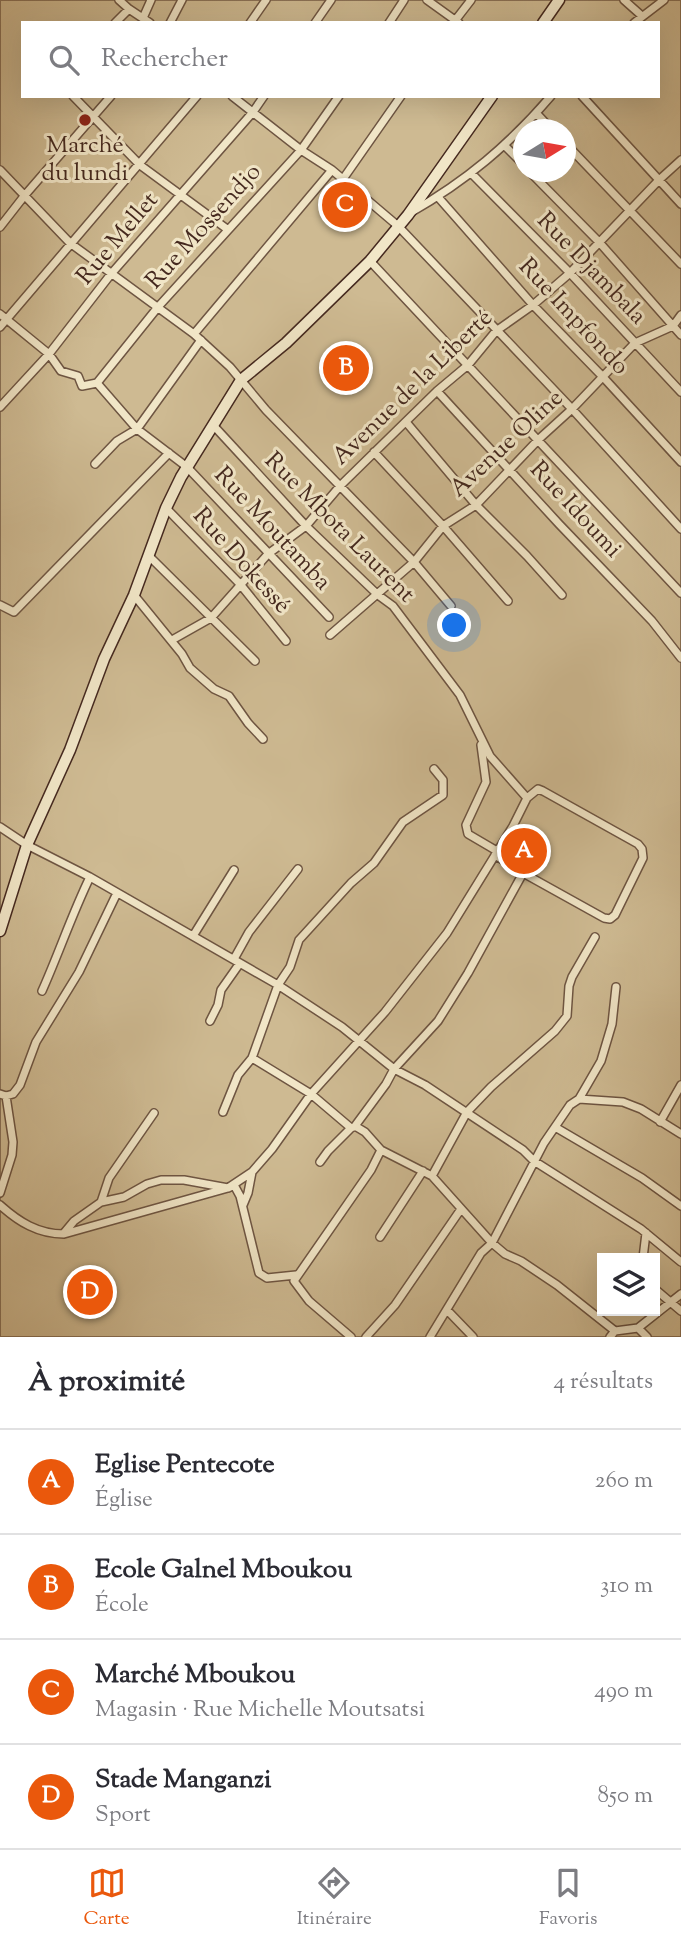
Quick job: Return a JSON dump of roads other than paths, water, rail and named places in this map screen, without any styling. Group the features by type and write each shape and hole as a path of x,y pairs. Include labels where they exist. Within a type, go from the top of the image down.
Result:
{"main road":[{"path":"544,21 559,0"},
{"path":"0,931 27,845 70,751 104,659 134,595 166,508 187,467 242,380 286,343 370,261 408,215 491,98"}],"street":[{"path":"119,0 147,20 151,0"},
{"path":"171,21 182,0"},
{"path":"251,21 266,0"},
{"path":"316,21 331,0"},
{"path":"390,21 404,0"},
{"path":"427,0 455,21"},
{"path":"457,21 471,0"},
{"path":"636,21 664,0"},
{"path":"629,2 642,16"},
{"path":"118,21 128,9"},
{"path":"75,98 140,164 227,229"},
{"path":"0,227 109,98"},
{"path":"0,327 3,317 195,98"},
{"path":"235,98 301,150 332,170 398,226 572,409 681,529"},
{"name":"Rue Mellet","path":"0,407 49,354 111,274 263,98"},
{"name":"Rue Mossendjo","path":"97,383 158,307 301,150 338,98"},
{"path":"343,179 400,98"},
{"path":"408,215 472,174 505,146 549,98"},
{"path":"584,98 681,204"},
{"path":"537,114 542,119"},
{"path":"505,146 513,154"},
{"path":"576,155 681,264"},
{"name":"Avenue de la Liberté","path":"172,640 211,618 268,554 306,526 340,486 437,391 468,365 496,331 570,273 681,160"},
{"path":"0,170 70,243 201,340 242,380 265,410 414,562 451,606"},
{"path":"194,334 332,170"},
{"name":"Rue Djambala","path":"472,174 570,273 681,392"},
{"path":"540,182 599,242 681,335"},
{"name":"Rue Impfondo","path":"438,197 533,304 681,462"},
{"path":"370,261 681,593"},
{"name":"Avenue Oline","path":"330,635 414,562 443,526 476,505 635,343 673,326 681,315"},
{"path":"3,317 49,354 61,371 78,376 82,386 97,383"},
{"path":"95,464 117,441 137,429 201,340"},
{"name":"Rue Moutamba","path":"97,383 137,429 187,467 330,617"},
{"name":"Rue Idoumi","path":"437,391 652,621 681,658"},
{"path":"405,422 476,505 562,595"},
{"name":"Rue Mbota Laurent","path":"213,425 306,526 393,606 460,695 490,756 527,798"},
{"path":"0,605 14,611 169,453"},
{"path":"374,453 443,526 508,601"},
{"name":"Rue Dokessé","path":"166,508 240,584 286,641"},
{"path":"149,557 255,661"},
{"path":"134,595 172,640 190,668 214,689 229,696 247,723 263,739"},
{"path":"64,1234 74,1221 101,1202 124,1197 147,1184 161,1180 184,1180 228,1188 252,1172 311,1094 359,1042 447,933 496,853 527,798 538,789 638,844 642,849 643,858 615,915 610,919 604,918 523,873 496,853 468,834 466,825 486,782 479,736"},
{"path":"223,1112 238,1075 252,1058 278,985 290,967 299,940 351,883 374,863 403,822 443,795 443,780 434,769"},
{"path":"0,827 27,845 117,892 278,985 342,1027 394,1069 467,1112 523,1150 534,1161 646,1233 679,1259"},
{"path":"210,1021 221,990 249,932 298,869"},
{"path":"193,936 234,870"},
{"path":"320,1162 353,1127 386,1084 394,1069 438,1021 523,873"},
{"path":"41,991 61,950 90,877"},
{"path":"0,1193 12,1155 13,1142 3,1095 13,1094 20,1085 36,1042 79,972 117,892"},
{"path":"432,1176 467,1112 491,1087 555,1031 567,1016 572,977 595,937"},
{"path":"430,1337 481,1253 492,1243 534,1161 555,1127 570,1105 579,1099 601,1061 612,1024 615,987"},
{"path":"252,1058 311,1094 353,1127 365,1132 382,1150 432,1176 492,1243 557,1284 612,1334 638,1328 681,1294"},
{"path":"660,1122 681,1085"},
{"path":"579,1099 623,1102 641,1109 681,1134"},
{"path":"101,1202 109,1178 154,1113"},
{"path":"555,1127 642,1178 681,1206"},
{"path":"351,1337 309,1301 293,1281 371,1170 382,1150"},
{"path":"380,1237 423,1171"},
{"path":"243,1206 252,1172"},
{"path":"0,1205 15,1219 32,1228 50,1234 64,1234 234,1185 239,1189 260,1272 267,1278 296,1275"},
{"path":"366,1337 395,1305 461,1209"},
{"path":"644,1253 646,1233"},
{"path":"660,1294 681,1311"},
{"path":"447,1310 473,1337"},
{"path":"638,1328 647,1337"}],"place":[{"name":"Marché du lundi","path":"85,120"},
{"name":"Marché Mboukou","path":"345,205"},
{"name":"Ecole Galnel Mboukou","path":"346,368"},
{"name":"Eglise Pentecote","path":"524,851"},
{"name":"Stade Manganzi","path":"90,1292"}]}
